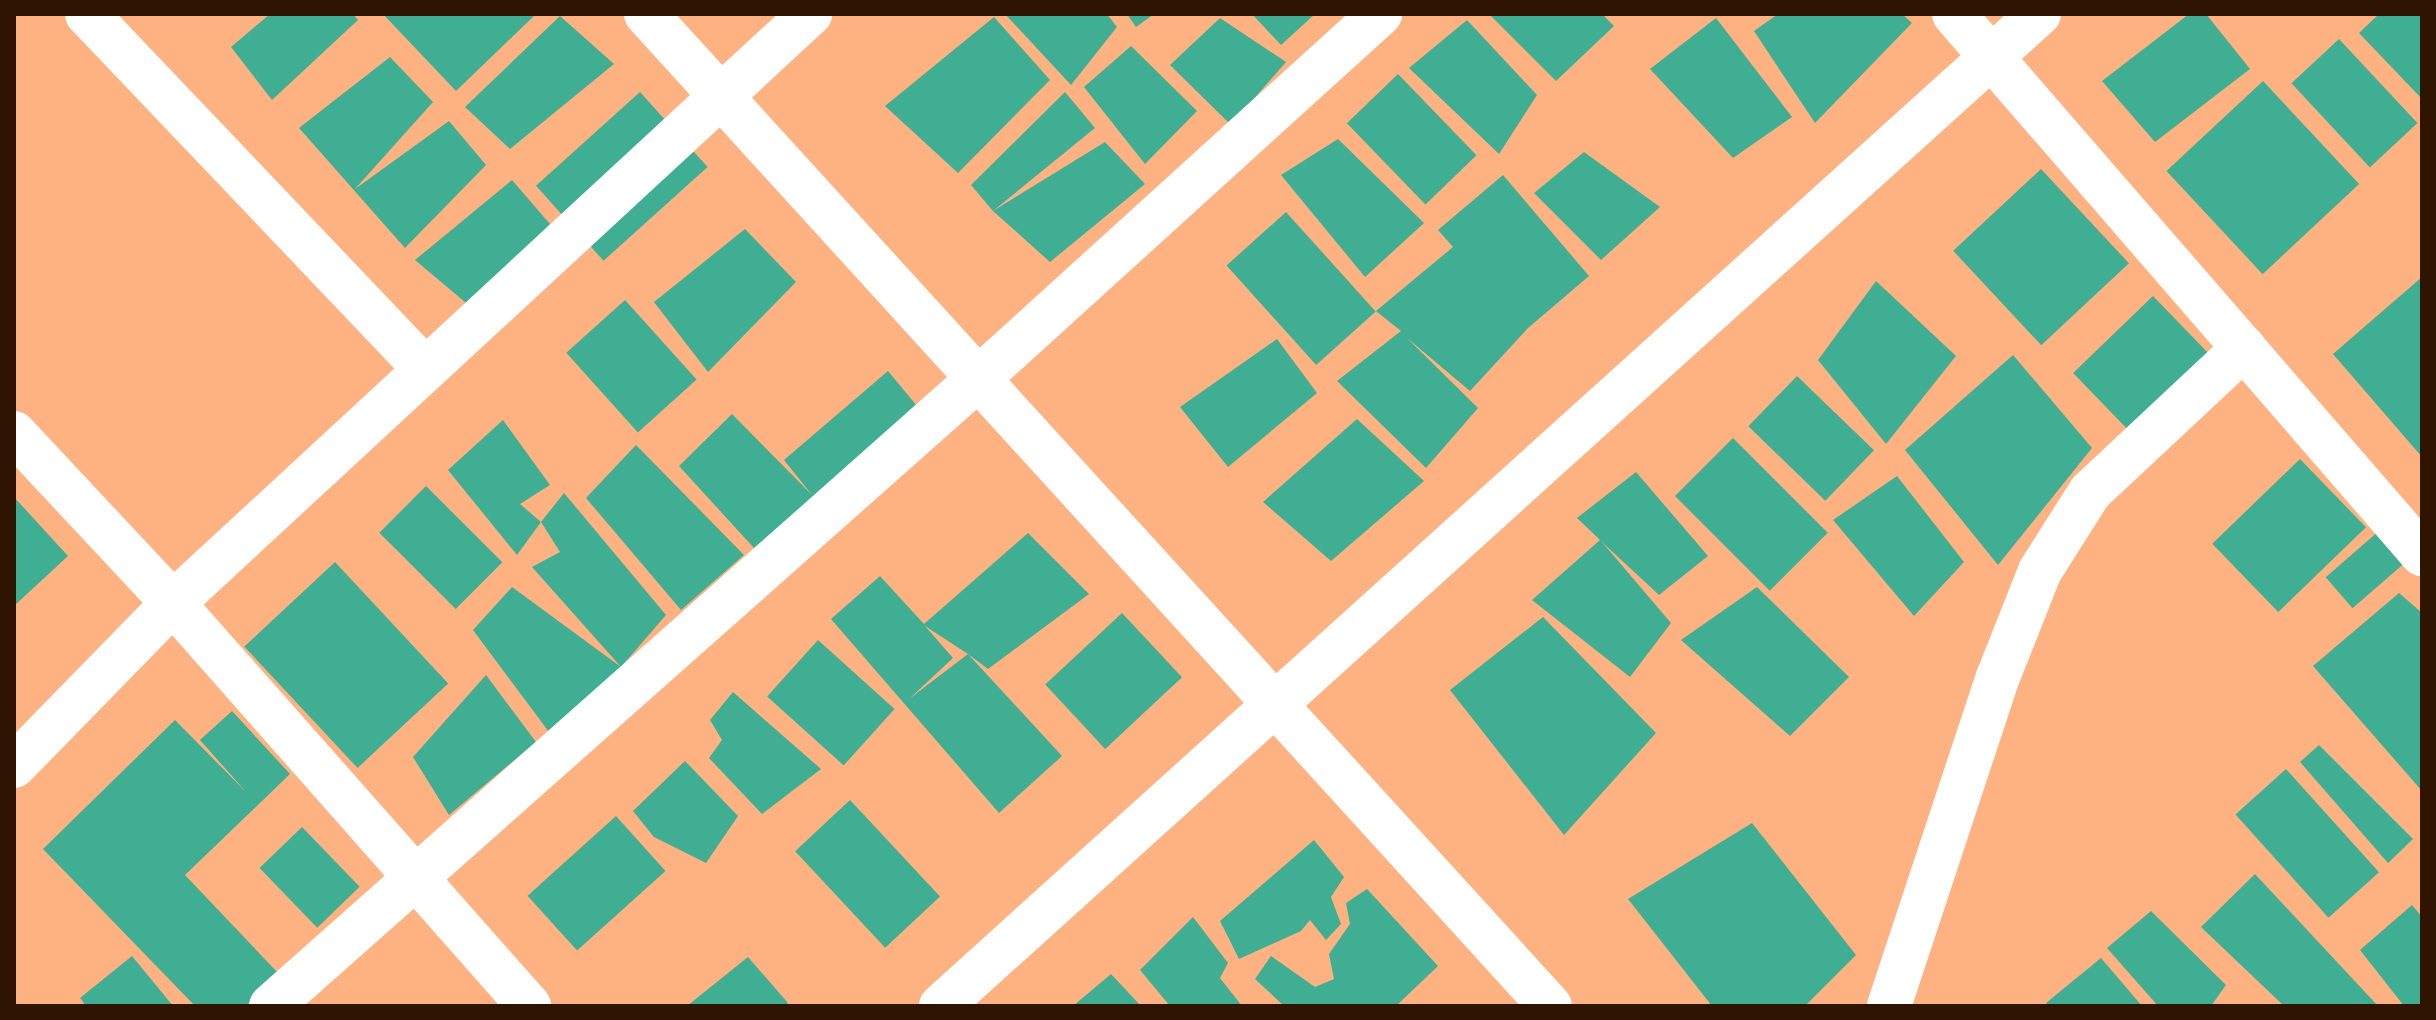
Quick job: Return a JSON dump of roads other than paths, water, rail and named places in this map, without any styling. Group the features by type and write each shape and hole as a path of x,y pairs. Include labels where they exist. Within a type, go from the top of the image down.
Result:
{"street":[{"path":"87,14 425,369"},
{"path":"646,14 1550,1006"},
{"path":"14,766 173,603 810,14"},
{"path":"271,1006 413,875 979,378 1380,14"},
{"path":"1954,14 2422,554"},
{"path":"941,1006 2039,14"},
{"path":"1889,1006 1998,677 2040,571 2090,492 2244,348"},
{"path":"14,433 173,603 529,1006"}]}
